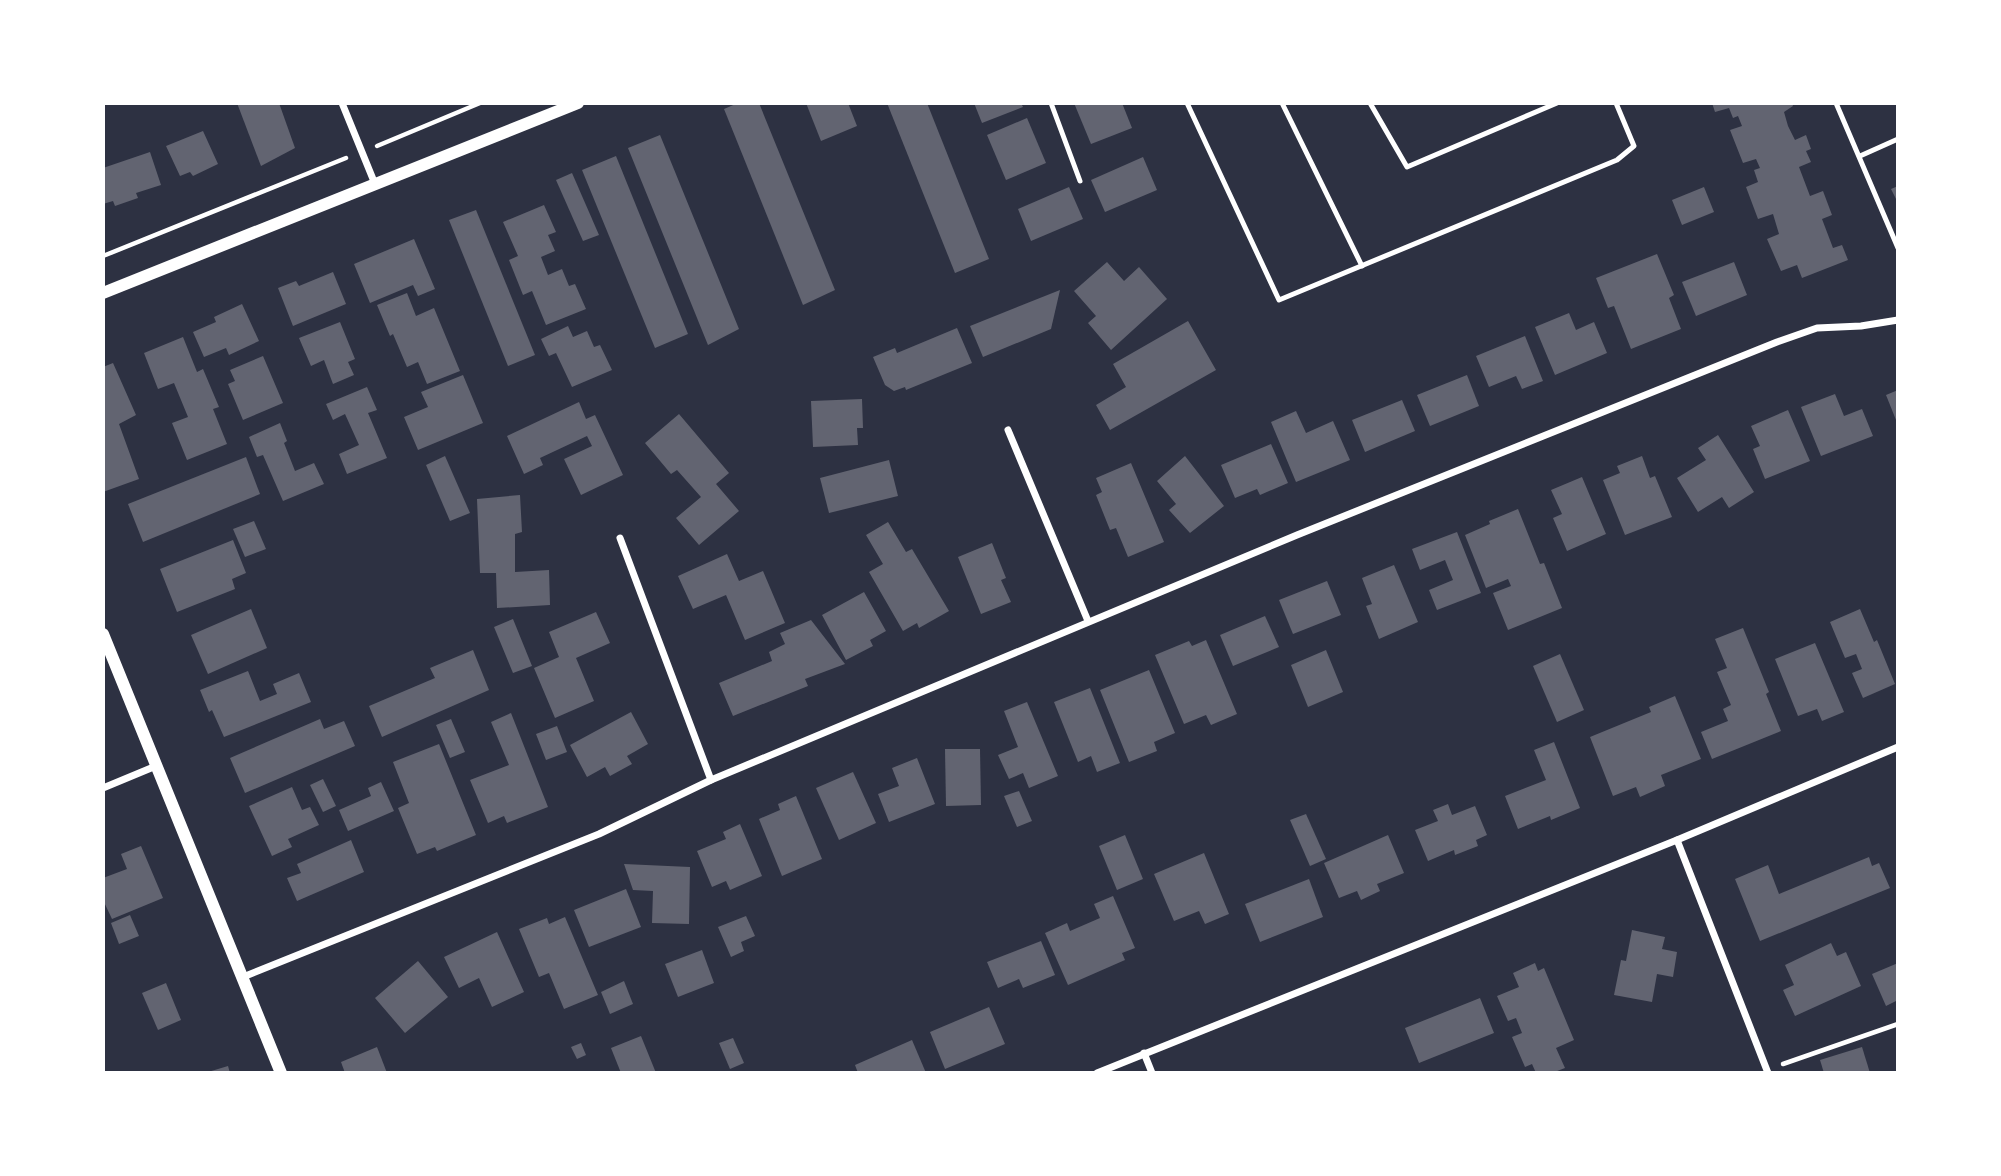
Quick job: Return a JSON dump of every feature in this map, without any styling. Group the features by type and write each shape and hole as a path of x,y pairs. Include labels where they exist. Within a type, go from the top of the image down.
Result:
{"street":[{"path":"342,103 376,185"},
{"path":"103,293 578,103"},
{"path":"243,977 599,834 711,780 1088,621 1777,342 1817,328 1861,326 1898,320"},
{"path":"1008,430 1088,621"},
{"path":"620,538 711,780"},
{"path":"103,634 281,1073"},
{"path":"1097,1073 1677,840 1898,747"},
{"path":"103,788 156,766"},
{"path":"1677,840 1768,1071"},
{"path":"1144,1054 1152,1073"}],"lane":[{"path":"1051,103 1080,181"},
{"path":"1187,103 1279,300 1617,160 1634,146 1616,103"},
{"path":"1282,103 1362,266"},
{"path":"1370,103 1407,167 1558,103"},
{"path":"1836,103 1898,248"},
{"path":"1860,156 1898,139"}],"path":[{"path":"103,256 480,103"},
{"path":"1768,1071 1898,1024"}],"building":[{"path":"237,103 279,103 295,148 261,166"},
{"path":"738,103 759,103 835,290 803,305 724,109"},
{"path":"806,103 848,103 857,126 821,141"},
{"path":"887,103 927,103 989,259 955,273"},
{"path":"974,103 1021,103 1023,107 982,123"},
{"path":"1074,103 1122,103 1132,128 1091,144"},
{"path":"1712,103 1792,103 1793,106 1784,112 1788,126 1795,140 1806,135 1811,149 1806,151 1811,162 1799,167 1810,196 1823,191 1832,215 1822,219 1833,248 1842,245 1848,260 1802,278 1797,265 1781,271 1767,239 1779,234 1773,214 1758,219 1746,187 1758,182 1754,170 1760,168 1756,159 1743,163 1730,130 1742,126 1738,116 1733,118 1729,108 1715,112"},
{"path":"1027,118 1046,163 1006,180 987,135"},
{"path":"203,131 218,164 193,176 190,172 180,176 166,146"},
{"path":"660,135 739,329 708,345 628,148"},
{"path":"150,152 161,185 136,193 138,198 115,206 113,201 103,204 103,168"},
{"path":"616,156 688,334 655,348 582,170"},
{"path":"1143,157 1157,190 1105,212 1091,180"},
{"path":"572,173 599,235 583,241 556,180"},
{"path":"1898,186 1898,203 1891,189"},
{"path":"1069,187 1083,219 1031,241 1018,209"},
{"path":"1704,187 1714,212 1682,225 1672,200"},
{"path":"544,205 556,232 548,235 555,251 541,257 548,275 562,269 569,286 575,284 586,309 546,325 532,291 523,295 509,260 518,256 503,222"},
{"path":"476,210 535,355 508,366 449,220"},
{"path":"414,239 435,289 418,296 413,285 370,303 354,264"},
{"path":"1657,254 1674,295 1669,298 1681,329 1631,349 1614,306 1608,308 1596,278"},
{"path":"1107,262 1124,281 1139,267 1167,299 1111,350 1088,323 1096,316 1074,291"},
{"path":"1734,262 1747,295 1696,316 1682,282"},
{"path":"333,272 346,304 293,326 278,288 296,281 299,286"},
{"path":"1060,290 1051,329 983,357 970,326"},
{"path":"407,293 416,316 434,308 460,371 427,384 418,362 407,367 377,305"},
{"path":"242,304 259,341 229,355 226,348 204,357 193,332 216,322 214,317"},
{"path":"1569,313 1576,330 1594,322 1607,353 1555,375 1535,327"},
{"path":"1188,321 1216,370 1110,430 1096,405 1126,387 1113,364"},
{"path":"340,322 355,359 348,362 354,375 333,384 324,360 311,366 299,338"},
{"path":"568,326 573,337 587,331 594,347 600,345 612,370 572,387 556,353 549,356 541,339"},
{"path":"957,328 972,363 906,390 905,387 894,391 885,385 873,357 895,348 897,353"},
{"path":"1525,336 1543,381 1522,389 1516,376 1489,387 1476,356"},
{"path":"183,337 197,372 203,369 219,407 213,409 227,444 187,460 172,423 188,417 174,383 158,389 144,353"},
{"path":"263,356 283,403 243,420 228,384 235,381 230,370"},
{"path":"113,363 136,415 119,424 139,479 103,492 103,367"},
{"path":"463,375 483,423 418,450 404,417 428,407 421,392"},
{"path":"1467,375 1479,406 1430,426 1417,395"},
{"path":"367,387 377,410 368,413 387,458 347,474 339,454 359,445 345,414 333,420 326,404"},
{"path":"1898,390 1898,425 1886,395"},
{"path":"1835,394 1844,416 1862,409 1873,436 1821,456 1801,407"},
{"path":"862,399 863,428 857,428 858,445 813,447 811,401"},
{"path":"1402,400 1415,431 1365,452 1352,420"},
{"path":"579,402 586,419 595,415 623,475 581,495 564,459 592,446 587,436 540,458 543,465 524,474 507,436"},
{"path":"1788,410 1810,461 1765,479 1753,449 1760,446 1751,426"},
{"path":"1296,411 1306,433 1333,421 1350,460 1296,482 1271,422"},
{"path":"679,414 729,473 716,484 739,511 699,545 676,518 701,497 677,470 671,474 645,443"},
{"path":"280,423 287,441 284,443 295,471 314,463 324,484 283,501 263,455 257,457 249,437"},
{"path":"1718,435 1754,492 1729,508 1722,497 1698,512 1677,478 1706,460 1698,448"},
{"path":"1271,444 1288,483 1260,495 1257,489 1235,498 1221,465"},
{"path":"445,456 470,513 450,521 426,465"},
{"path":"1185,456 1224,506 1190,533 1169,510 1176,504 1157,481"},
{"path":"1642,456 1650,478 1655,476 1672,517 1625,535 1603,480 1620,473 1617,466"},
{"path":"246,457 260,494 143,542 128,504"},
{"path":"889,460 898,496 829,513 820,478"},
{"path":"1131,463 1164,542 1128,557 1116,528 1110,530 1096,495 1102,492 1096,478"},
{"path":"1582,477 1606,534 1567,551 1553,518 1562,514 1551,490"},
{"path":"520,495 522,532 515,534 515,572 549,570 550,605 497,608 496,573 480,573 477,499"},
{"path":"1518,509 1540,564 1544,563 1562,608 1508,630 1493,593 1511,586 1508,579 1486,588 1465,535"},
{"path":"254,521 266,549 245,557 233,529"},
{"path":"888,522 906,552 912,549 949,611 919,628 917,623 903,631 869,572 883,564 866,535"},
{"path":"1457,532 1481,593 1437,610 1429,590 1453,580 1445,560 1420,570 1412,549"},
{"path":"233,540 246,573 232,579 235,589 177,612 160,569"},
{"path":"992,543 1006,578 1001,580 1011,602 981,614 958,557"},
{"path":"727,554 739,581 763,571 785,623 745,640 726,595 693,609 678,576"},
{"path":"1394,565 1418,622 1379,639 1366,606 1372,604 1362,578"},
{"path":"1327,581 1341,615 1293,634 1279,600"},
{"path":"864,592 886,631 870,640 873,646 846,660 822,615"},
{"path":"251,609 267,648 208,674 191,635"},
{"path":"1860,609 1874,642 1877,640 1895,684 1863,698 1852,673 1862,669 1856,654 1845,658 1830,622"},
{"path":"596,612 610,643 576,658 594,701 555,718 534,668 559,657 549,632"},
{"path":"1265,616 1279,647 1233,666 1220,635"},
{"path":"513,619 532,666 513,673 494,627"},
{"path":"811,620 845,664 805,679 808,686 733,716 719,683 772,661 769,652 785,644 780,633"},
{"path":"1743,628 1769,692 1766,694 1781,731 1712,759 1701,732 1728,721 1723,709 1731,705 1717,672 1727,668 1715,639"},
{"path":"1206,640 1237,714 1211,725 1206,715 1184,724 1155,655 1189,641 1192,646"},
{"path":"1815,643 1844,712 1822,721 1817,709 1798,716 1775,659"},
{"path":"473,650 489,690 382,737 369,706 435,678 430,668"},
{"path":"1326,650 1343,692 1308,707 1291,665"},
{"path":"1560,654 1584,710 1557,722 1533,666"},
{"path":"1149,670 1175,733 1154,742 1157,751 1129,762 1100,690"},
{"path":"248,671 260,701 277,694 273,684 299,673 311,702 224,737 200,690"},
{"path":"1090,688 1120,763 1097,772 1091,756 1078,762 1054,702"},
{"path":"1675,696 1701,759 1661,775 1665,786 1640,797 1636,787 1613,796 1590,737 1651,712 1649,707"},
{"path":"1027,702 1058,776 1029,788 1023,773 1009,779 998,755 1018,747 1004,711"},
{"path":"631,712 648,744 627,756 632,764 610,776 605,767 587,777 570,745"},
{"path":"511,713 548,807 507,823 504,816 488,823 470,780 509,765 491,722"},
{"path":"320,719 324,729 344,721 355,746 245,793 230,758"},
{"path":"451,719 465,752 450,758 436,725"},
{"path":"557,726 567,752 546,760 536,734"},
{"path":"1554,742 1580,808 1518,829 1505,796 1546,780 1534,750"},
{"path":"439,744 476,835 437,851 435,847 417,854 398,808 409,803 393,762"},
{"path":"945,749 980,749 981,805 946,806"},
{"path":"917,758 935,804 889,822 878,794 899,786 892,768"},
{"path":"853,772 876,823 839,840 816,788"},
{"path":"323,779 336,806 323,812 310,785"},
{"path":"381,782 394,811 348,831 339,810 371,796 368,788"},
{"path":"292,787 302,810 310,807 319,825 288,839 292,847 272,856 249,806"},
{"path":"1019,791 1032,821 1017,827 1004,796"},
{"path":"796,796 822,859 782,876 759,819 780,810 778,804"},
{"path":"1448,804 1452,815 1475,806 1487,835 1476,840 1478,846 1455,855 1454,850 1428,861 1415,830 1438,821 1433,810"},
{"path":"1306,814 1326,859 1310,866 1290,820"},
{"path":"740,824 762,876 730,890 726,881 712,887 697,851 726,839 723,832"},
{"path":"1125,835 1143,879 1117,890 1099,846"},
{"path":"1388,835 1404,873 1377,884 1380,891 1361,900 1357,891 1339,898 1324,863"},
{"path":"351,840 364,872 297,901 287,878 301,873 297,864"},
{"path":"141,846 163,898 112,919 103,900 103,878 127,869 121,854"},
{"path":"1204,853 1229,914 1205,924 1199,911 1174,921 1154,874"},
{"path":"1869,857 1872,866 1879,863 1890,888 1760,941 1735,879 1768,865 1779,894"},
{"path":"624,864 690,867 689,924 652,923 653,891 633,890"},
{"path":"1309,879 1323,917 1260,942 1245,904"},
{"path":"626,889 641,927 589,947 574,910"},
{"path":"1113,896 1135,948 1122,953 1125,960 1068,985 1045,933 1067,923 1070,931 1100,918 1094,904"},
{"path":"130,915 139,936 119,944 111,923"},
{"path":"746,916 755,936 741,942 744,951 731,957 718,927"},
{"path":"565,917 598,995 564,1009 549,973 539,977 519,929 547,918 549,924"},
{"path":"1632,930 1665,937 1662,949 1677,952 1673,977 1657,974 1652,1002 1614,995 1621,960 1626,961"},
{"path":"497,932 524,992 492,1007 479,978 459,988 444,957"},
{"path":"1041,941 1055,975 1023,988 1019,979 998,988 987,962"},
{"path":"1831,943 1837,956 1846,952 1861,986 1795,1016 1783,990 1794,985 1785,965"},
{"path":"702,950 714,983 678,997 665,964"},
{"path":"418,961 448,997 405,1033 375,998"},
{"path":"1535,963 1538,971 1544,968 1574,1040 1556,1048 1565,1068 1552,1073 1536,1073 1532,1064 1525,1067 1512,1037 1522,1033 1516,1018 1508,1021 1497,996 1519,987 1513,973"},
{"path":"1898,963 1898,1000 1886,1006 1872,974"},
{"path":"624,981 633,1004 610,1014 601,992"},
{"path":"166,983 181,1020 158,1030 142,993"},
{"path":"1480,998 1494,1033 1419,1063 1405,1028"},
{"path":"989,1007 1005,1044 945,1069 930,1032"},
{"path":"641,1036 656,1073 621,1073 611,1048"},
{"path":"733,1038 744,1063 730,1069 719,1043"},
{"path":"912,1040 926,1073 858,1073 855,1065"},
{"path":"581,1043 586,1055 577,1059 571,1047"},
{"path":"377,1047 387,1073 345,1073 341,1062"},
{"path":"1862,1047 1870,1073 1824,1073 1820,1060"},
{"path":"228,1066 230,1073 208,1073 208,1072"}]}
